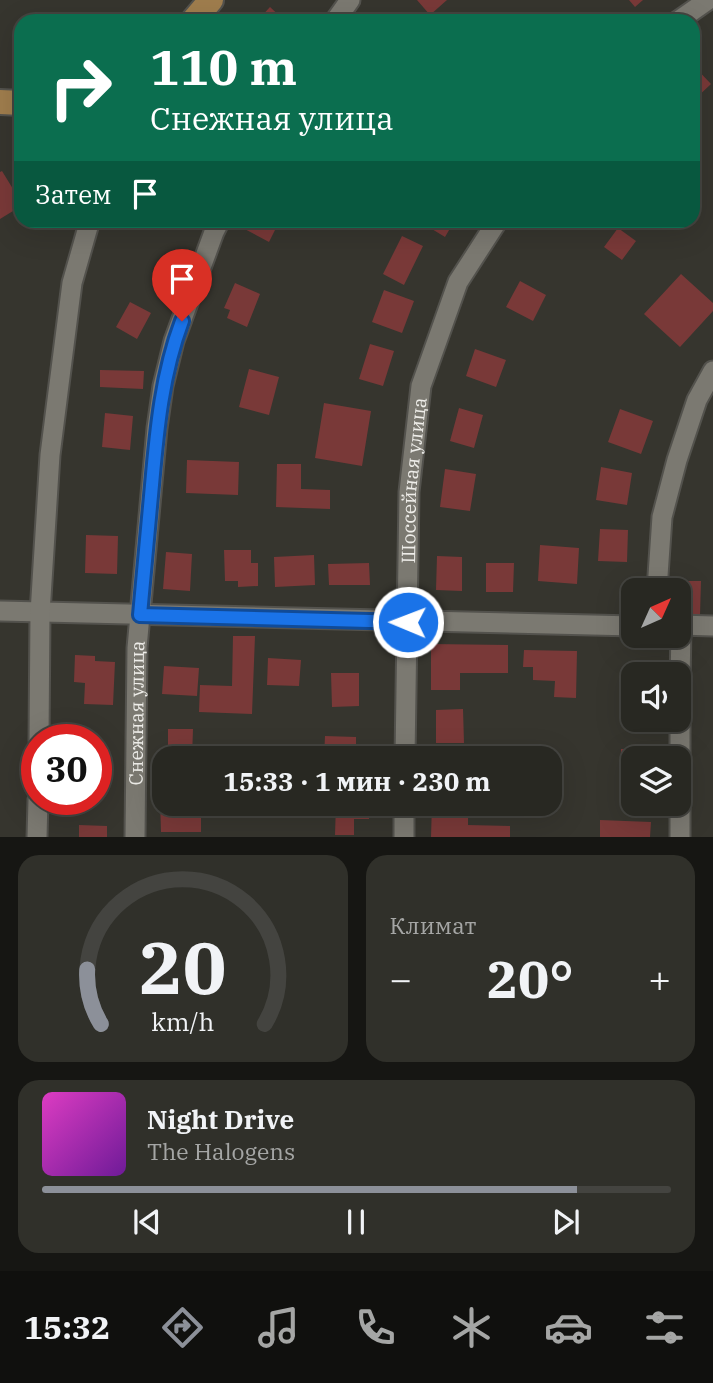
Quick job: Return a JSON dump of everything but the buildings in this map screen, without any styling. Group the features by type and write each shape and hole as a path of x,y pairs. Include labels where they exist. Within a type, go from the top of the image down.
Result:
{"main road":[{"path":"200,14 211,0"}],"street":[{"path":"688,14 708,0"},
{"path":"39,724 40,613 50,455 72,282 88,228"},
{"name":"Снежная улица","path":"135,837 137,648 157,428 163,386 174,341 216,228"},
{"name":"Шоссейная улица","path":"405,746 409,492 421,386 458,282 493,228"},
{"path":"658,578 665,505 697,400 713,371"},
{"path":"0,611 621,626"},
{"path":"680,837 680,686 693,625"},
{"path":"37,837 38,815"},
{"path":"404,816 404,837"}],"route":[{"path":"182,321 163,386 157,428 140,615 408,622"}]}
